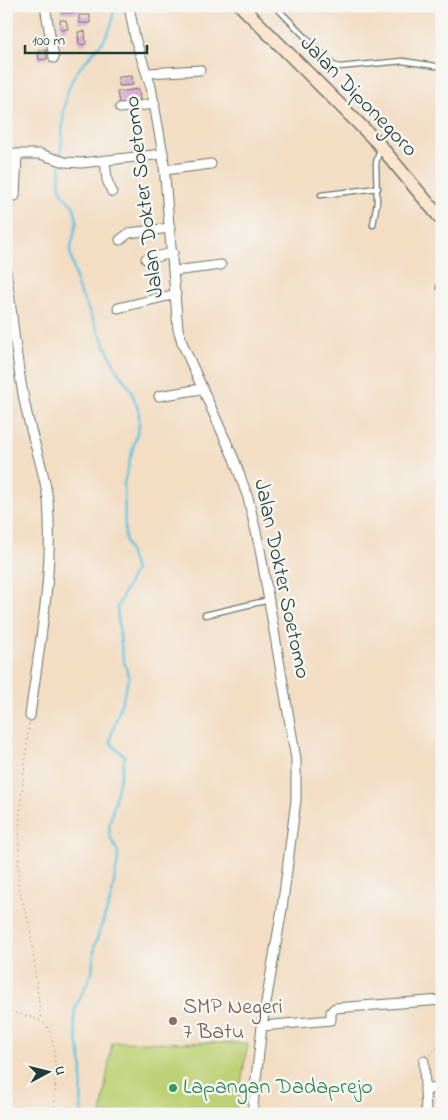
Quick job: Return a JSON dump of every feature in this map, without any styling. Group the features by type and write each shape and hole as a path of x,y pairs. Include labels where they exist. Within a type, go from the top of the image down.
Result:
{"main road":[{"name":"Jalan Diponegoro","path":"241,6 380,146 442,220"}],"street":[{"path":"45,6 54,58"},
{"name":"Jalan Dokter Soetomo","path":"129,6 135,38 148,73 163,154 177,318 181,337 201,389 245,488 260,549 296,759 297,783 282,909 262,1026 252,1114"},
{"path":"148,73 200,70"},
{"path":"120,108 154,104"},
{"path":"6,154 48,155 61,161 105,160 163,154"},
{"path":"15,196 17,154"},
{"path":"105,160 107,180 112,192"},
{"path":"165,170 211,164"},
{"path":"120,240 129,234 170,228"},
{"path":"146,259 172,253"},
{"path":"174,271 221,266"},
{"path":"6,271 26,409 44,478 48,508 49,546 44,610 30,716"},
{"path":"118,308 176,294"},
{"path":"159,396 201,389"},
{"path":"262,1026 331,1020 331,1012 335,1008 442,1000"},
{"path":"424,1061 426,1114"},
{"path":"425,1090 442,1087"}],"lane":[{"path":"275,6 332,65 339,67 403,61 442,67"},
{"path":"372,225 378,188 376,163 380,146"},
{"path":"321,195 378,188"},
{"path":"205,615 269,600"}],"path":[{"path":"30,716 20,811 18,886 30,927 41,1021"},
{"path":"6,1010 41,1021 51,1032 53,1038 54,1114"},
{"path":"424,1061 442,1044"}],"green space":[{"name":"Lapangan Dadaprejo","path":"112,1042 248,1043 236,1114 101,1114"}],"building":[{"path":"61,9 78,9 78,13 61,13"},
{"path":"79,15 90,15 90,23 79,23"},
{"path":"60,20 66,20 68,29 61,30"},
{"path":"85,31 86,44 79,45 78,32"},
{"path":"46,50 47,59 39,60 38,51"},
{"path":"132,76 133,85 119,86 119,77"},
{"path":"139,89 140,100 119,103 117,92"}],"waterway":[{"path":"61,158 65,104 70,84 81,66 106,36 113,17 113,6"},
{"path":"61,163 59,185 64,196 74,207 77,221 70,251 78,288 117,370 131,390 139,412 139,425 124,483 125,538 135,570 117,608 122,654 129,678 110,740 112,745 125,756 109,826 110,837 118,852 118,860 111,899 95,944 92,972 75,1009 74,1022 82,1065 81,1114"}],"place":[{"name":"SMP Negeri 7 Batu","path":"173,1021"},
{"name":"Lapangan Dadaprejo","path":"173,1088"}]}
